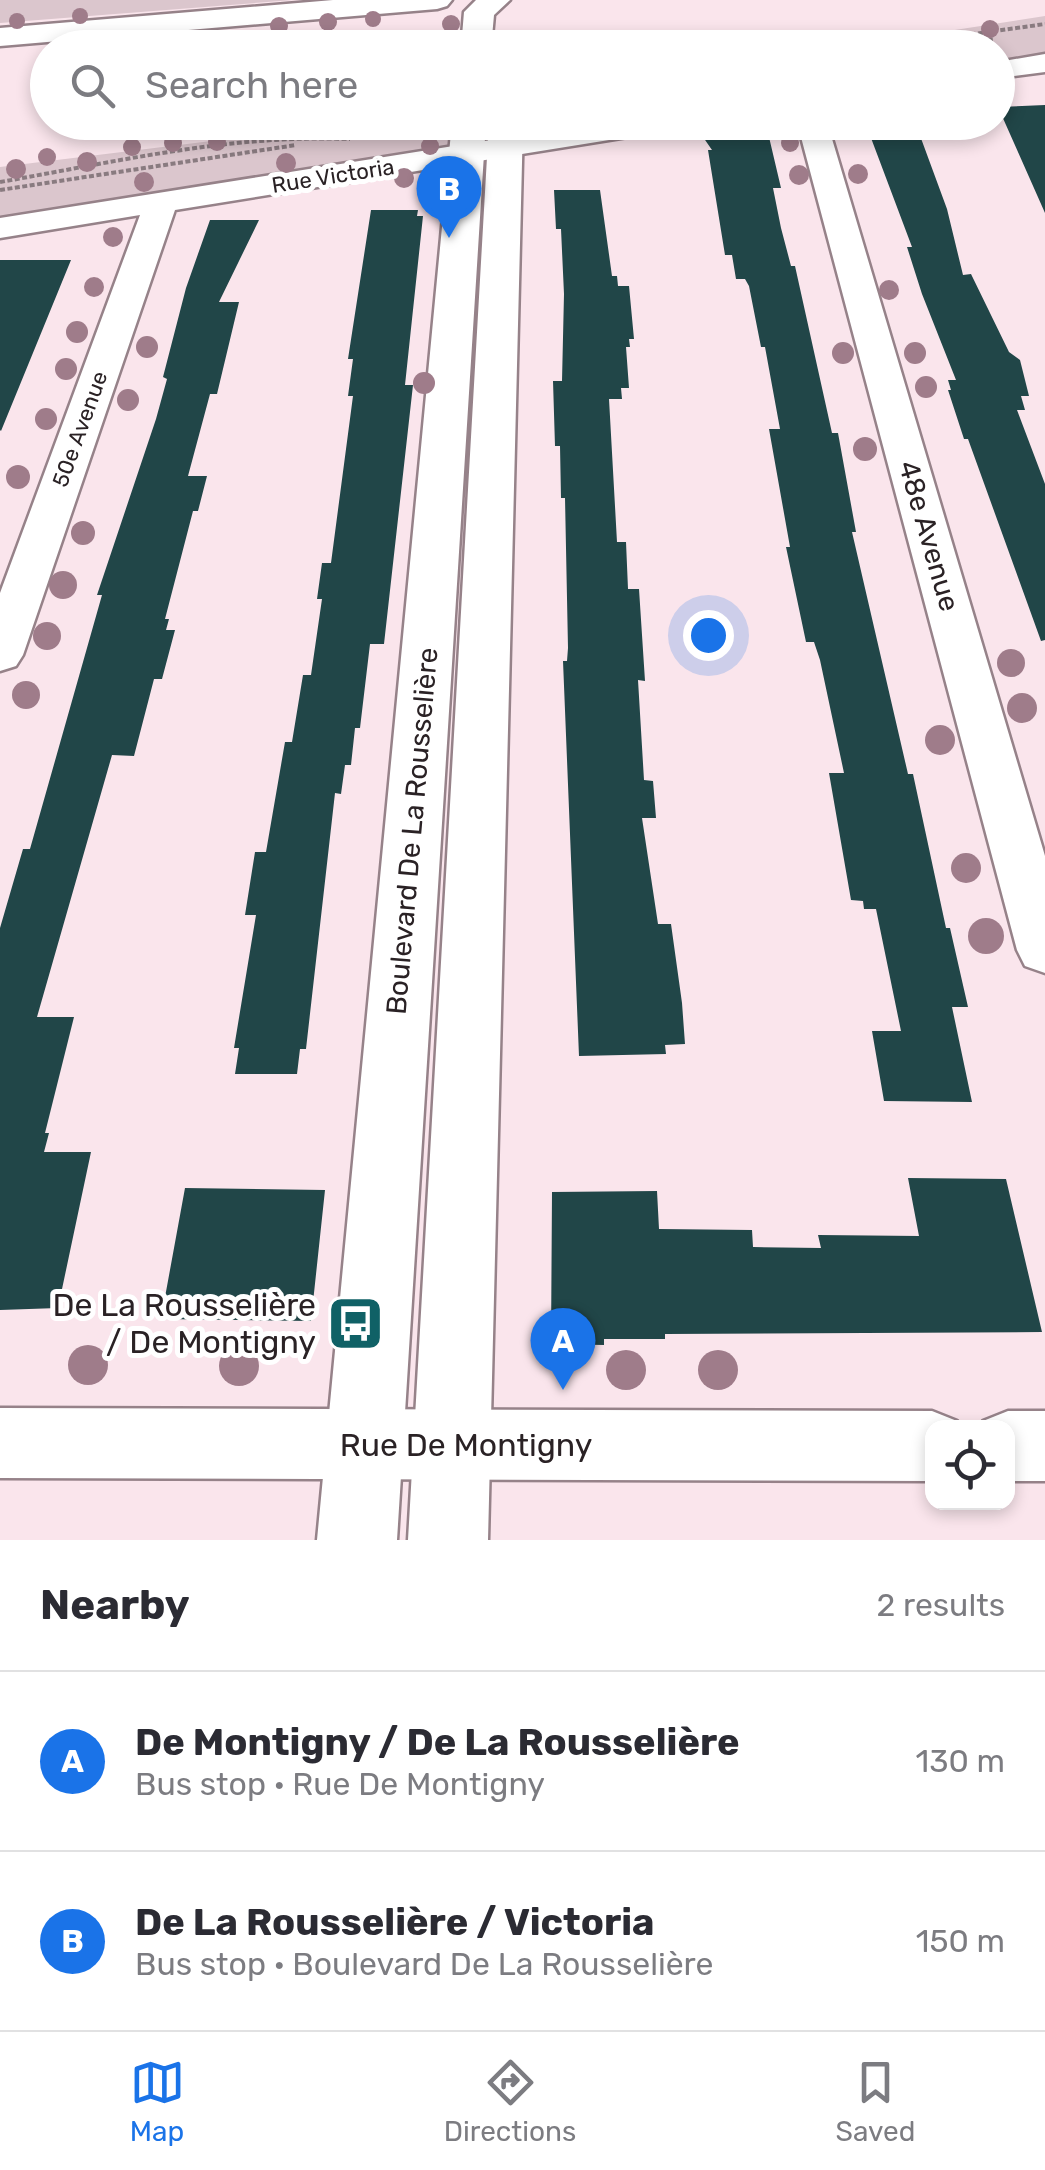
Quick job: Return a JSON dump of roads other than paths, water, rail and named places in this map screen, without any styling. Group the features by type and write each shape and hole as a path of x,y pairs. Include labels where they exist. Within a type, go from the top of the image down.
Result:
{"street":[{"path":"73,30 437,0"},
{"path":"478,30 479,12 495,0"},
{"path":"0,36 30,34"},
{"path":"1015,67 1045,63"},
{"name":"Rue Victoria","path":"0,228 161,204 472,140"},
{"name":"Boulevard De La Rousselière","path":"448,1540 487,140"},
{"name":"Boulevard De La Rousselière","path":"357,1540 487,140"},
{"name":"48e Avenue","path":"817,140 1045,950"},
{"name":"50e Avenue","path":"0,655 161,204"},
{"name":"Rue De Montigny","path":"0,1443 925,1446"},
{"path":"1015,1446 1045,1446"}],"place":[{"name":"De La Rousselière / Victoria","path":"449,238"},
{"name":"De La Rousselière / De Montigny","path":"355,1323"},
{"name":"De Montigny / De La Rousselière","path":"563,1390"}]}
